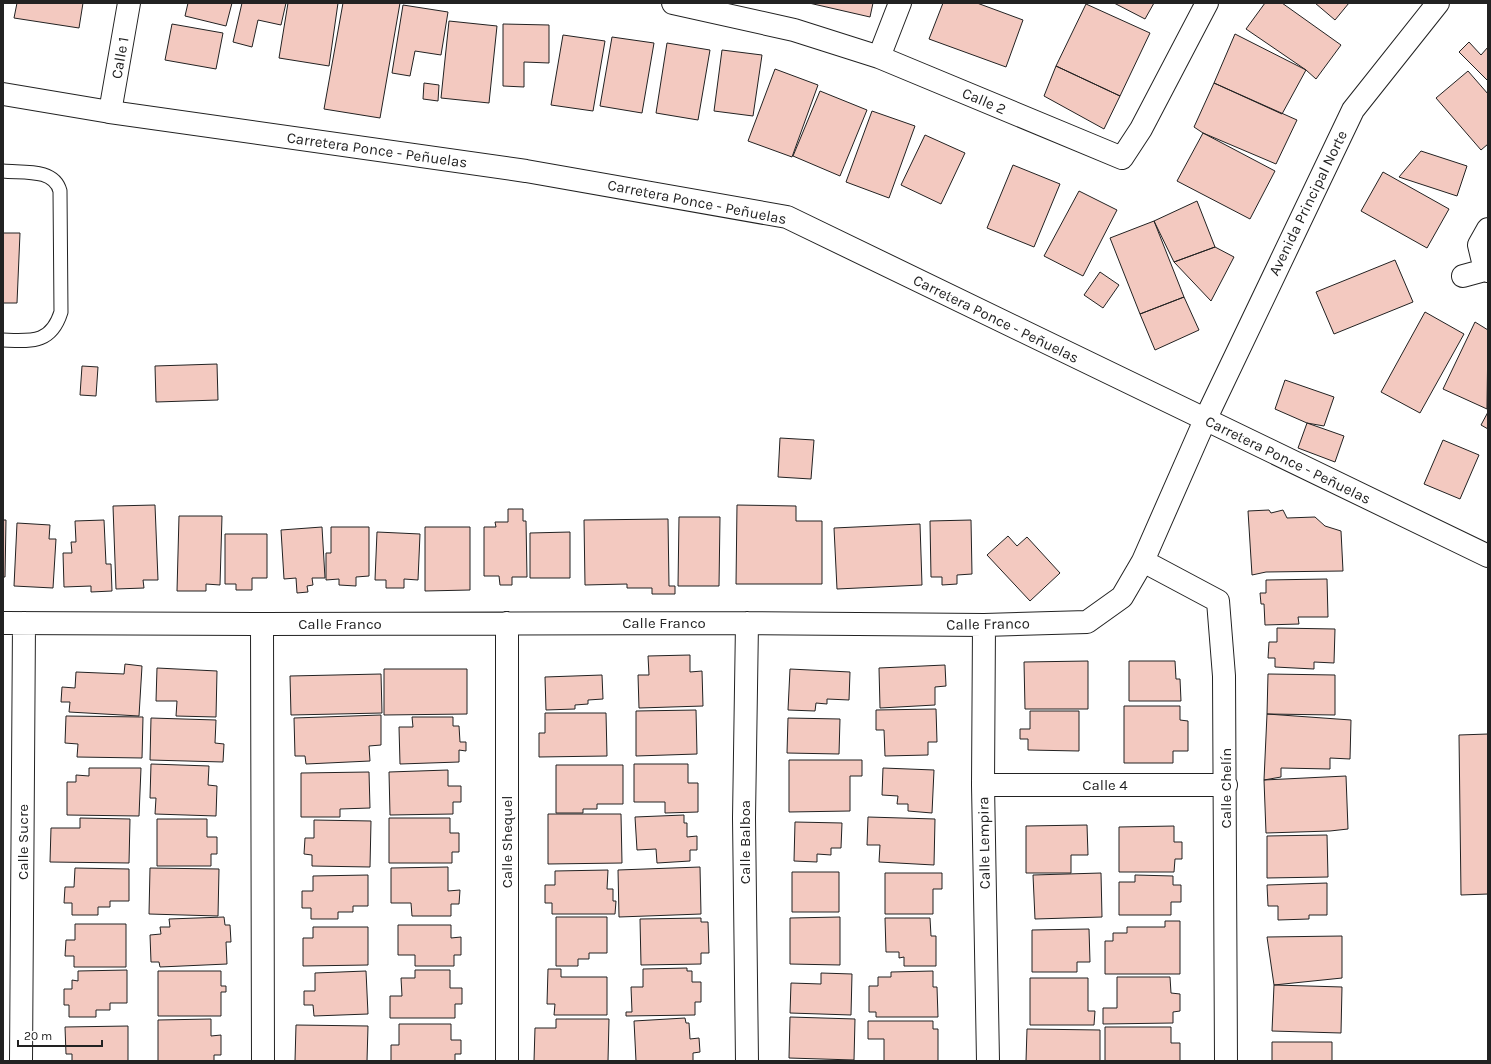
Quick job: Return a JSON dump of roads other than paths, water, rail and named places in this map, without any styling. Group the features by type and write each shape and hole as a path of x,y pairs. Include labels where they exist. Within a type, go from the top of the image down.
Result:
{"street":[{"name":"Calle 1","path":"110,112 129,3"},
{"name":"Calle 2","path":"673,3 794,30 879,57 1122,166 1207,3"},
{"path":"879,57 900,3"},
{"name":"Avenida Principal Norte","path":"1205,420 1353,110 1438,3"},
{"name":"Carretera Ponce - Peñuelas","path":"3,94 110,112 526,171 787,217 1488,556"},
{"path":"1463,276 1486,271 1479,245 1488,229"},
{"name":"Calle Franco","path":"14,623 747,623 984,625 1087,622 1122,598 1143,561 1205,420"},
{"name":"Calle Chelín","path":"1143,561 1218,601 1224,676 1226,785 1226,1061"},
{"name":"Calle Sucre","path":"14,623 21,1061"},
{"name":"Calle Shequel","path":"507,623 507,1061"},
{"name":"Calle Balboa","path":"746,1061 744,818 747,623"},
{"path":"262,624 263,1061"},
{"name":"Calle Lempira","path":"984,625 983,785 988,1061"},
{"name":"Calle 4","path":"983,785 1226,785"}],"lane":[{"path":"3,171 43,174 49,176 59,185 61,312 58,322 52,331 44,337 34,340 3,340"}]}
